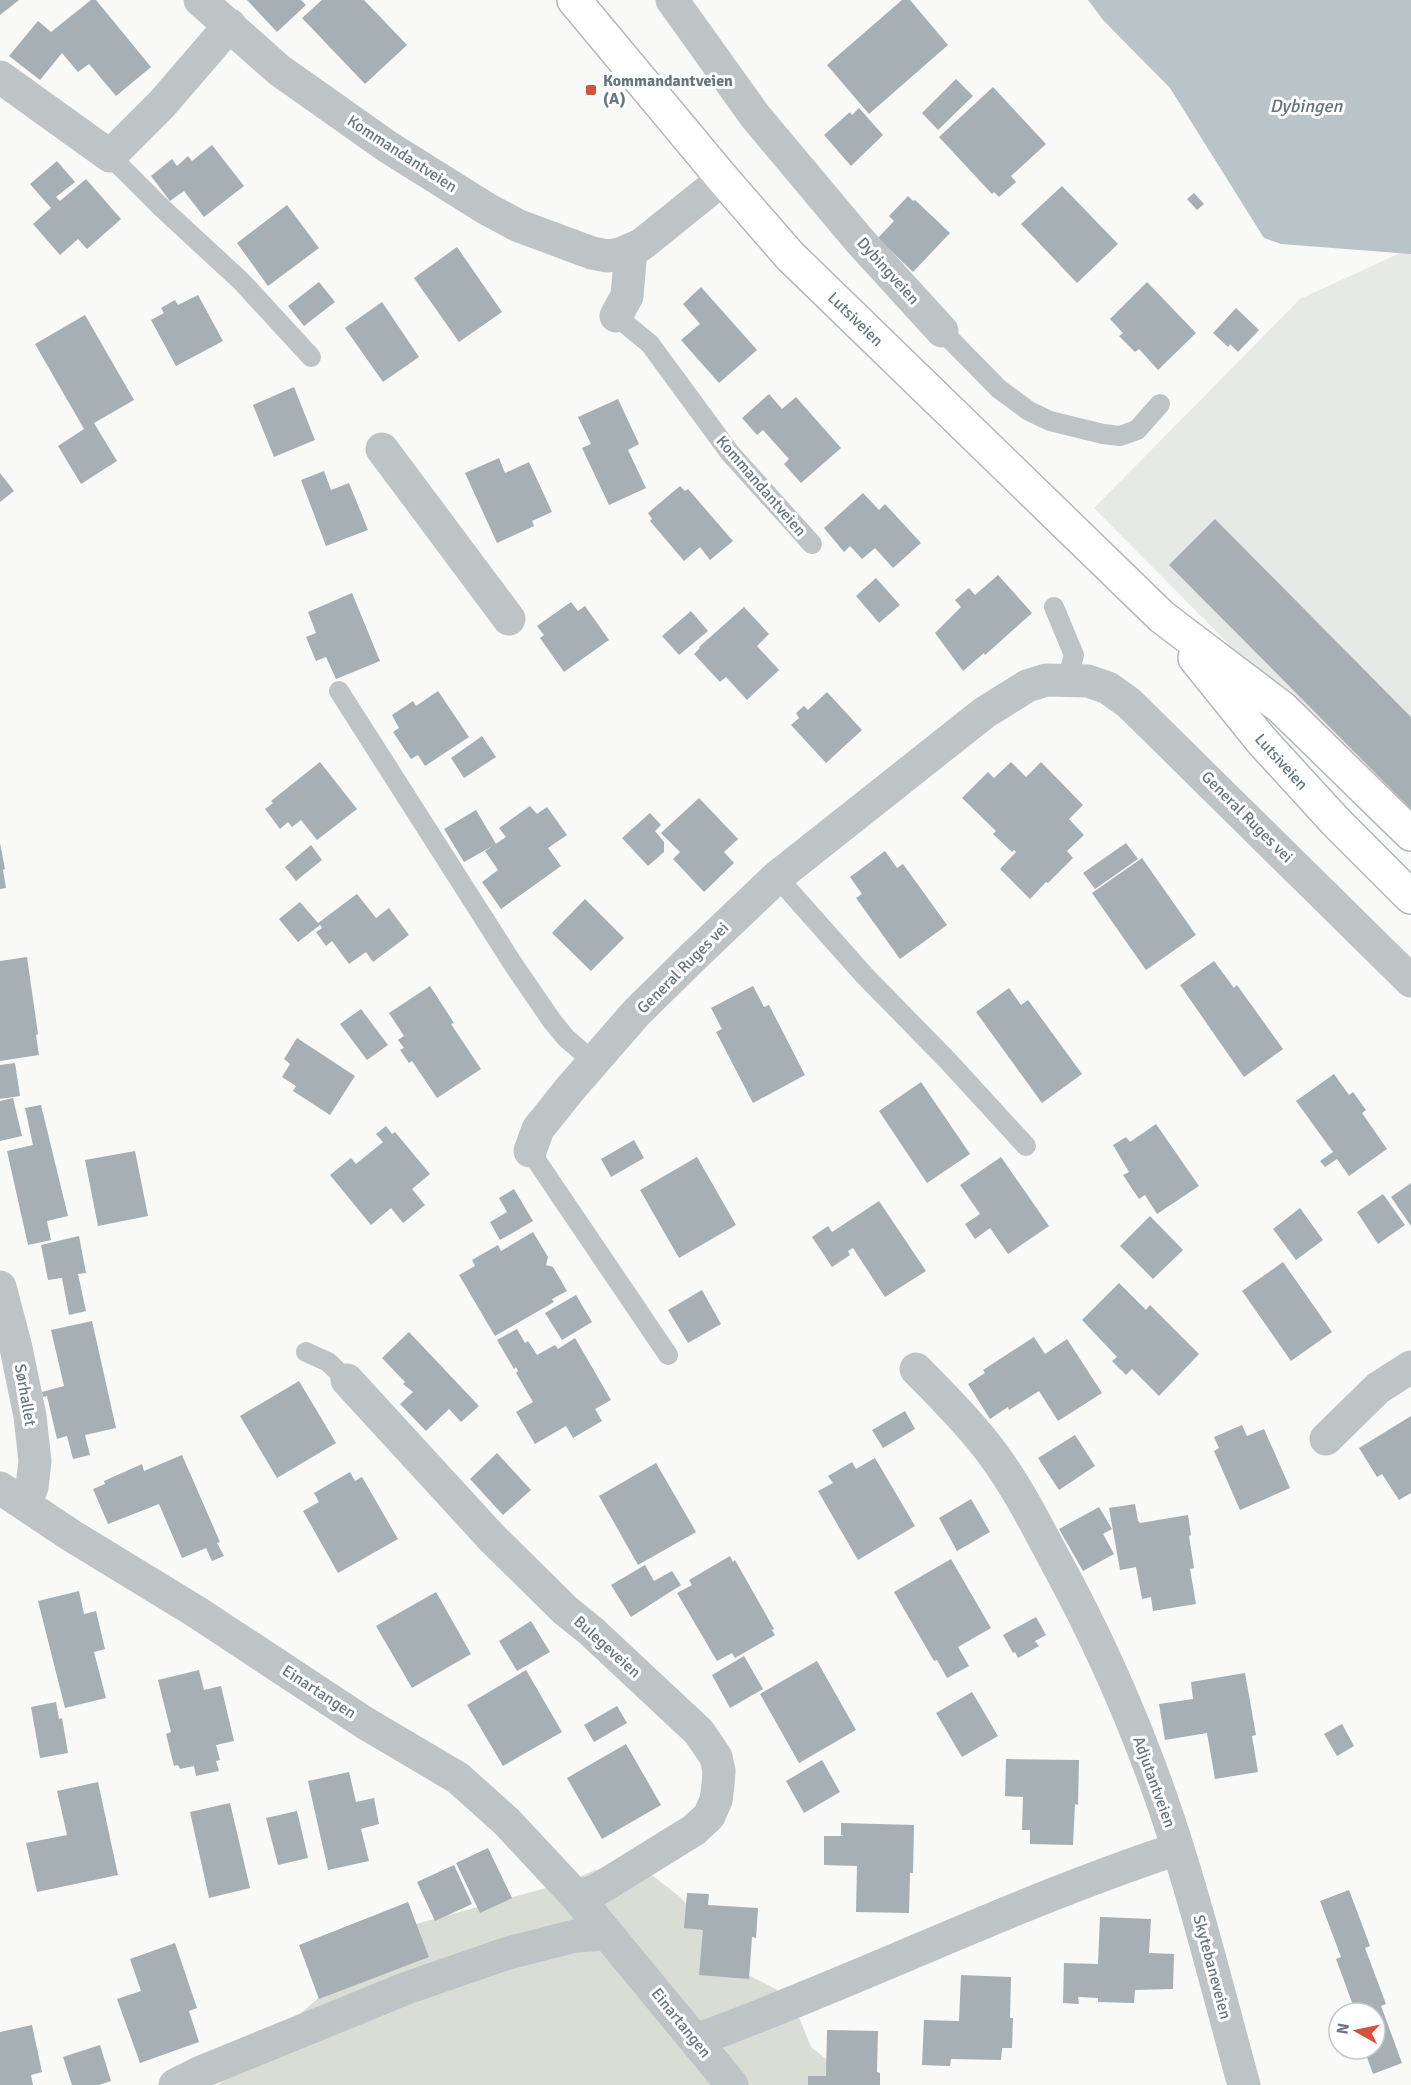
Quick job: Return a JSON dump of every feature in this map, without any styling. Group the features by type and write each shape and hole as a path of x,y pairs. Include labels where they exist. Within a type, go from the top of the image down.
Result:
{"main road":[{"name":"Lutsiveien","path":"574,0 790,256 1162,617 1282,708 1411,834"},
{"name":"Lutsiveien","path":"1162,617 1261,740 1336,822 1411,897"}],"street":[{"name":"Kommandantveien","path":"200,0 279,70 388,147 487,209 519,226 592,254 607,256 641,245 723,179"},
{"name":"Dybingveien","path":"672,0 755,116 859,240 942,331"},
{"path":"0,77 110,156 162,104 230,25"},
{"name":"Kommandantveien","path":"616,316 627,296 631,250"},
{"path":"382,449 509,619"},
{"name":"General Ruges vei","path":"530,1150 538,1130 570,1089 638,1012 777,877 984,713 1027,686 1046,680 1088,681 1108,688 1130,703 1411,981"},
{"name":"Sørhallet","path":"0,1287 16,1348 35,1461 32,1487 13,1496"},
{"path":"1326,1439 1378,1388 1411,1367"},
{"name":"Adjutantveien","path":"696,2040 783,2008 1040,1901 1177,1849 1167,1815 1137,1736 1100,1651 1050,1551 993,1454 916,1369"},
{"name":"Bulegeveien","path":"347,1380 492,1538 565,1610 591,1631 699,1732 716,1757 719,1771 718,1785 716,1800 709,1816 694,1830 597,1890 577,1897"},
{"name":"Einartangen","path":"13,1496 72,1536 195,1611 365,1723 458,1778 507,1822 577,1897 732,2085"},
{"name":"Skytebaneveien","path":"1177,1849 1244,2085"},
{"path":"175,2085 201,2072 407,1988 519,1950 575,1936 608,1934"}],"lane":[{"path":"110,156 241,281 311,357"},
{"name":"Kommandantveien","path":"616,316 650,344 730,453 812,544"},
{"name":"Dybingveien","path":"942,331 999,389 1029,411 1050,421 1103,434 1120,435 1137,430 1160,404"},
{"path":"1054,607 1074,655 1068,680"},
{"path":"339,691 552,1021 566,1038 595,1063"},
{"path":"777,877 864,975 949,1062 1026,1146"},
{"name":"General Ruges vei","path":"530,1150 668,1355"},
{"path":"306,1352 328,1362 347,1380"}],"shaded area":[{"path":"1411,248 1411,828 1094,508 1300,299"},
{"path":"625,1868 653,1876 680,1897 748,1975 776,1989 796,2010 811,2047 859,2085 218,2085 398,1929 568,1882 595,1870"}],"water":[{"name":"Dybingen","path":"1088,0 1411,0 1411,254 1281,244 1264,238 1170,88 1103,20"}],"building":[{"path":"0,0 19,0 0,15"},
{"path":"91,0 96,0 151,67 116,96 89,64 78,72 62,53 40,80 9,56 38,21 51,32"},
{"path":"247,0 301,0 306,5 277,32"},
{"path":"322,0 364,0 407,45 365,84 302,18"},
{"path":"902,0 910,0 948,45 869,114 827,65"},
{"path":"956,79 973,96 938,130 922,113"},
{"path":"993,87 1046,144 1011,176 1016,182 999,197 994,192 992,194 939,137"},
{"path":"859,108 883,135 851,166 824,135 850,112 852,115"},
{"path":"212,145 244,186 204,217 184,191 170,201 151,176 172,159 177,166 188,156 192,161"},
{"path":"57,161 75,182 56,197 60,201 86,179 121,219 87,249 78,239 60,255 33,224 51,208 30,184"},
{"path":"1062,186 1118,244 1077,283 1021,224"},
{"path":"1194,193 1204,204 1197,210 1187,199"},
{"path":"908,196 950,233 913,272 878,238 894,221 889,216"},
{"path":"287,205 319,248 268,286 237,243"},
{"path":"457,247 502,312 459,342 414,278"},
{"path":"319,282 335,302 304,326 288,306"},
{"path":"1147,282 1196,333 1158,370 1139,349 1135,352 1119,336 1123,333 1110,319"},
{"path":"701,287 757,350 719,383 681,340 700,324 683,304"},
{"path":"198,295 223,341 176,366 151,320 164,313 161,308 175,300 178,305"},
{"path":"382,302 419,357 383,382 345,328"},
{"path":"1236,308 1259,330 1238,352 1230,344 1228,347 1213,333"},
{"path":"85,315 134,400 94,423 117,461 81,484 58,446 84,429 35,344"},
{"path":"294,387 315,440 274,457 253,405"},
{"path":"769,394 782,409 796,397 841,448 801,483 784,464 789,459 763,430 757,435 742,418"},
{"path":"618,399 639,444 628,450 646,488 609,505 582,448 591,444 578,417"},
{"path":"499,458 505,473 529,462 552,512 532,521 534,526 497,543 465,473"},
{"path":"324,471 331,490 349,483 368,530 326,546 301,480"},
{"path":"0,473 14,491 0,502"},
{"path":"680,486 685,491 688,489 733,541 710,560 700,547 684,561 650,521 652,519 648,513"},
{"path":"863,493 879,510 885,504 921,543 893,568 875,548 862,559 850,546 844,552 824,528"},
{"path":"1215,519 1411,717 1411,809 1169,565"},
{"path":"998,575 1032,613 985,655 984,653 963,671 935,633 961,607 955,600 969,588 975,595"},
{"path":"876,578 900,605 879,623 856,596"},
{"path":"352,593 380,661 336,679 326,657 316,661 306,637 316,633 308,612"},
{"path":"571,602 578,611 585,606 609,640 564,672 540,638 544,635 537,626"},
{"path":"744,607 769,634 757,646 779,670 747,700 726,677 720,682 694,654"},
{"path":"691,611 708,631 679,655 662,636"},
{"path":"438,691 469,737 425,766 418,755 411,759 393,732 399,728 392,715 413,701 416,706"},
{"path":"827,692 862,730 826,763 791,725 799,718 796,713 804,706 808,710"},
{"path":"482,736 496,757 464,778 451,758"},
{"path":"320,762 357,809 317,840 301,820 292,827 288,822 280,829 265,809 273,803 271,801"},
{"path":"1011,762 1026,777 1041,762 1083,805 1069,819 1084,835 1067,851 1073,858 1030,899 1000,869 1016,852 1014,850 1012,852 993,834 996,831 962,798 988,772 994,778"},
{"path":"699,798 738,839 724,852 734,863 704,892 673,859 680,852 661,833"},
{"path":"530,806 537,814 547,807 567,835 548,848 561,866 501,909 482,882 498,870 485,851 506,837 499,828"},
{"path":"476,810 496,844 464,862 444,829"},
{"path":"650,813 661,825 655,831 664,842 664,852 648,866 622,838"},
{"path":"0,843 6,888 0,889"},
{"path":"1126,843 1138,859 1095,889 1083,873"},
{"path":"311,845 322,860 296,881 285,867"},
{"path":"885,851 897,868 903,864 947,925 900,959 856,898 862,894 850,877"},
{"path":"1142,858 1196,935 1146,970 1092,893"},
{"path":"357,894 376,918 389,908 409,935 373,962 366,952 349,964 332,941 326,946 316,932 322,928 320,925 298,942 279,919 300,902 318,923"},
{"path":"585,899 624,938 591,971 552,933"},
{"path":"27,957 39,1055 0,1061 0,961"},
{"path":"1214,961 1234,988 1237,985 1283,1049 1244,1077 1180,985"},
{"path":"430,986 454,1023 451,1024 481,1069 437,1098 412,1061 409,1063 400,1050 404,1048 398,1040 404,1036 389,1013"},
{"path":"753,986 764,1007 769,1005 805,1075 753,1103 716,1032 722,1029 711,1008"},
{"path":"1009,988 1021,1005 1028,1000 1082,1074 1042,1103 976,1012"},
{"path":"361,1009 388,1045 367,1060 340,1024"},
{"path":"297,1038 355,1076 330,1115 293,1091 296,1086 282,1077 290,1064 284,1059"},
{"path":"15,1063 20,1096 0,1099 0,1065"},
{"path":"1334,1074 1349,1095 1353,1092 1366,1110 1362,1113 1387,1149 1349,1176 1337,1159 1325,1167 1320,1161 1333,1152 1296,1101"},
{"path":"921,1082 970,1154 927,1183 879,1111"},
{"path":"13,1098 22,1136 0,1141 0,1101"},
{"path":"41,1105 68,1216 47,1221 51,1240 28,1245 7,1151 33,1145 25,1108"},
{"path":"1156,1124 1199,1186 1157,1214 1145,1195 1139,1199 1123,1175 1129,1172 1113,1145 1126,1137 1130,1142"},
{"path":"386,1126 392,1134 395,1132 430,1174 412,1189 425,1205 403,1223 391,1208 371,1225 330,1175 351,1158 356,1164 383,1142 376,1134"},
{"path":"634,1140 644,1158 611,1177 601,1159"},
{"path":"135,1151 148,1216 98,1226 85,1160"},
{"path":"697,1157 736,1225 679,1258 640,1190"},
{"path":"1001,1157 1049,1226 1008,1254 990,1228 975,1239 965,1224 980,1214 960,1185"},
{"path":"1411,1183 1411,1226 1391,1197"},
{"path":"514,1189 533,1221 500,1240 490,1222 507,1212 499,1198"},
{"path":"1383,1194 1405,1225 1378,1244 1357,1212"},
{"path":"879,1201 926,1271 885,1297 853,1248 848,1251 850,1255 832,1267 812,1237 828,1226 832,1232"},
{"path":"1300,1208 1323,1240 1296,1260 1273,1229"},
{"path":"1150,1216 1183,1250 1153,1279 1120,1246"},
{"path":"533,1232 548,1257 546,1265 553,1267 567,1291 552,1299 554,1302 495,1336 459,1275 475,1266 472,1260 498,1245 501,1251"},
{"path":"79,1236 86,1273 78,1274 86,1311 69,1315 62,1278 48,1280 41,1245"},
{"path":"1283,1262 1332,1332 1291,1361 1242,1291"},
{"path":"1119,1283 1146,1310 1150,1305 1199,1354 1159,1396 1132,1369 1126,1375 1112,1361 1117,1357 1082,1320"},
{"path":"702,1290 721,1324 688,1343 668,1310"},
{"path":"576,1295 592,1322 562,1340 545,1313"},
{"path":"92,1321 116,1428 85,1435 90,1455 73,1459 67,1436 57,1439 47,1396 43,1397 42,1392 64,1386 51,1330"},
{"path":"517,1329 525,1343 528,1341 537,1355 555,1345 558,1349 575,1338 611,1400 595,1409 602,1421 573,1438 566,1426 535,1444 516,1412 533,1402 516,1373 518,1371 516,1367 514,1369 497,1340"},
{"path":"409,1332 479,1406 461,1422 449,1409 426,1431 400,1404 413,1392 403,1384 405,1382 382,1358"},
{"path":"1034,1337 1045,1354 1067,1339 1102,1393 1058,1421 1039,1391 990,1419 968,1384 985,1373 983,1370"},
{"path":"299,1381 336,1443 277,1478 240,1416"},
{"path":"905,1411 915,1429 883,1448 872,1430"},
{"path":"1411,1416 1411,1493 1399,1500 1382,1474 1377,1477 1359,1448"},
{"path":"1242,1425 1247,1436 1264,1429 1290,1488 1240,1510 1214,1451 1219,1448 1214,1437"},
{"path":"1075,1435 1095,1466 1059,1490 1038,1458"},
{"path":"497,1453 531,1490 503,1515 470,1479"},
{"path":"182,1455 224,1556 212,1561 206,1548 182,1558 159,1504 108,1524 93,1489 105,1484 104,1481 142,1464 144,1471"},
{"path":"875,1458 915,1526 858,1560 818,1491 833,1483 828,1476 852,1462 856,1469"},
{"path":"656,1463 696,1532 638,1565 599,1496"},
{"path":"350,1472 355,1481 362,1477 398,1539 338,1573 303,1511 319,1502 314,1493"},
{"path":"971,1499 990,1532 957,1551 939,1518"},
{"path":"1135,1504 1140,1523 1188,1515 1194,1568 1190,1569 1196,1604 1153,1611 1151,1597 1142,1599 1136,1567 1120,1570 1109,1508"},
{"path":"1099,1507 1112,1529 1103,1534 1114,1554 1083,1571 1059,1529"},
{"path":"730,1556 733,1562 735,1560 774,1629 772,1630 775,1635 735,1658 732,1653 717,1661 677,1593 692,1585 689,1580"},
{"path":"951,1559 991,1628 958,1647 969,1666 947,1678 937,1660 934,1661 894,1592"},
{"path":"645,1565 654,1581 672,1571 681,1585 631,1617 611,1585"},
{"path":"79,1591 84,1614 96,1611 105,1649 94,1652 106,1698 65,1708 38,1601"},
{"path":"436,1592 471,1654 412,1688 376,1626"},
{"path":"1036,1617 1046,1635 1035,1641 1039,1646 1018,1658 1003,1635"},
{"path":"531,1621 550,1652 517,1671 499,1641"},
{"path":"744,1656 763,1689 730,1708 712,1675"},
{"path":"817,1661 856,1730 799,1763 760,1694"},
{"path":"199,1670 204,1690 221,1686 234,1741 216,1745 220,1760 216,1761 219,1771 196,1776 194,1766 180,1769 178,1765 174,1766 166,1734 171,1732 158,1680"},
{"path":"526,1670 562,1732 503,1766 467,1705"},
{"path":"1245,1673 1256,1735 1252,1736 1258,1772 1215,1779 1207,1733 1165,1740 1159,1704 1193,1699 1191,1682"},
{"path":"972,1692 998,1736 962,1757 936,1713"},
{"path":"56,1702 59,1719 62,1718 68,1753 40,1758 31,1707"},
{"path":"617,1706 627,1723 594,1742 584,1725"},
{"path":"1342,1724 1354,1746 1337,1756 1324,1734"},
{"path":"626,1744 661,1805 602,1839 567,1778"},
{"path":"1006,1759 1079,1760 1078,1805 1075,1804 1073,1845 1030,1844 1030,1830 1022,1830 1023,1797 1005,1796"},
{"path":"822,1760 840,1792 804,1813 786,1781"},
{"path":"349,1772 356,1802 374,1798 379,1824 361,1829 369,1861 328,1870 308,1781"},
{"path":"98,1782 118,1875 37,1892 26,1843 67,1835 57,1791"},
{"path":"230,1803 250,1888 209,1898 190,1812"},
{"path":"297,1811 308,1858 278,1865 266,1818"},
{"path":"841,1823 914,1825 909,1913 856,1912 857,1866 824,1865 824,1836 844,1836 841,1835"},
{"path":"488,1848 512,1898 480,1913 456,1863"},
{"path":"454,1865 472,1904 435,1921 417,1882"},
{"path":"1349,1890 1370,1946 1365,1948 1385,2001 1352,2001 1336,1959 1341,1957 1320,1901"},
{"path":"687,1893 709,1894 708,1905 758,1908 756,1938 752,1937 749,1979 699,1975 703,1930 684,1928"},
{"path":"408,1902 429,1957 319,1999 299,1945"},
{"path":"1100,1917 1151,1919 1149,1953 1174,1954 1173,1989 1135,1990 1134,2003 1098,2002 1098,1998 1078,1997 1079,2004 1063,2003 1064,1963 1098,1964"},
{"path":"175,1943 197,2008 189,2011 199,2042 140,2063 117,1999 141,1991 130,1959"},
{"path":"961,1975 1011,1977 1012,2048 1002,2048 1001,2060 951,2059 950,2066 922,2065 924,2020 959,2021"},
{"path":"1387,2022 1402,2063 1373,2074 1368,2061 1387,2061"},
{"path":"32,2025 42,2072 31,2075 33,2085 0,2085 0,2032"},
{"path":"827,2030 878,2031 877,2072 880,2073 880,2085 808,2085 808,2076 826,2076"},
{"path":"100,2045 111,2081 99,2085 72,2085 63,2057"}],"place":[{"name":"Kommandantveien (A)","path":"591,90"}]}
